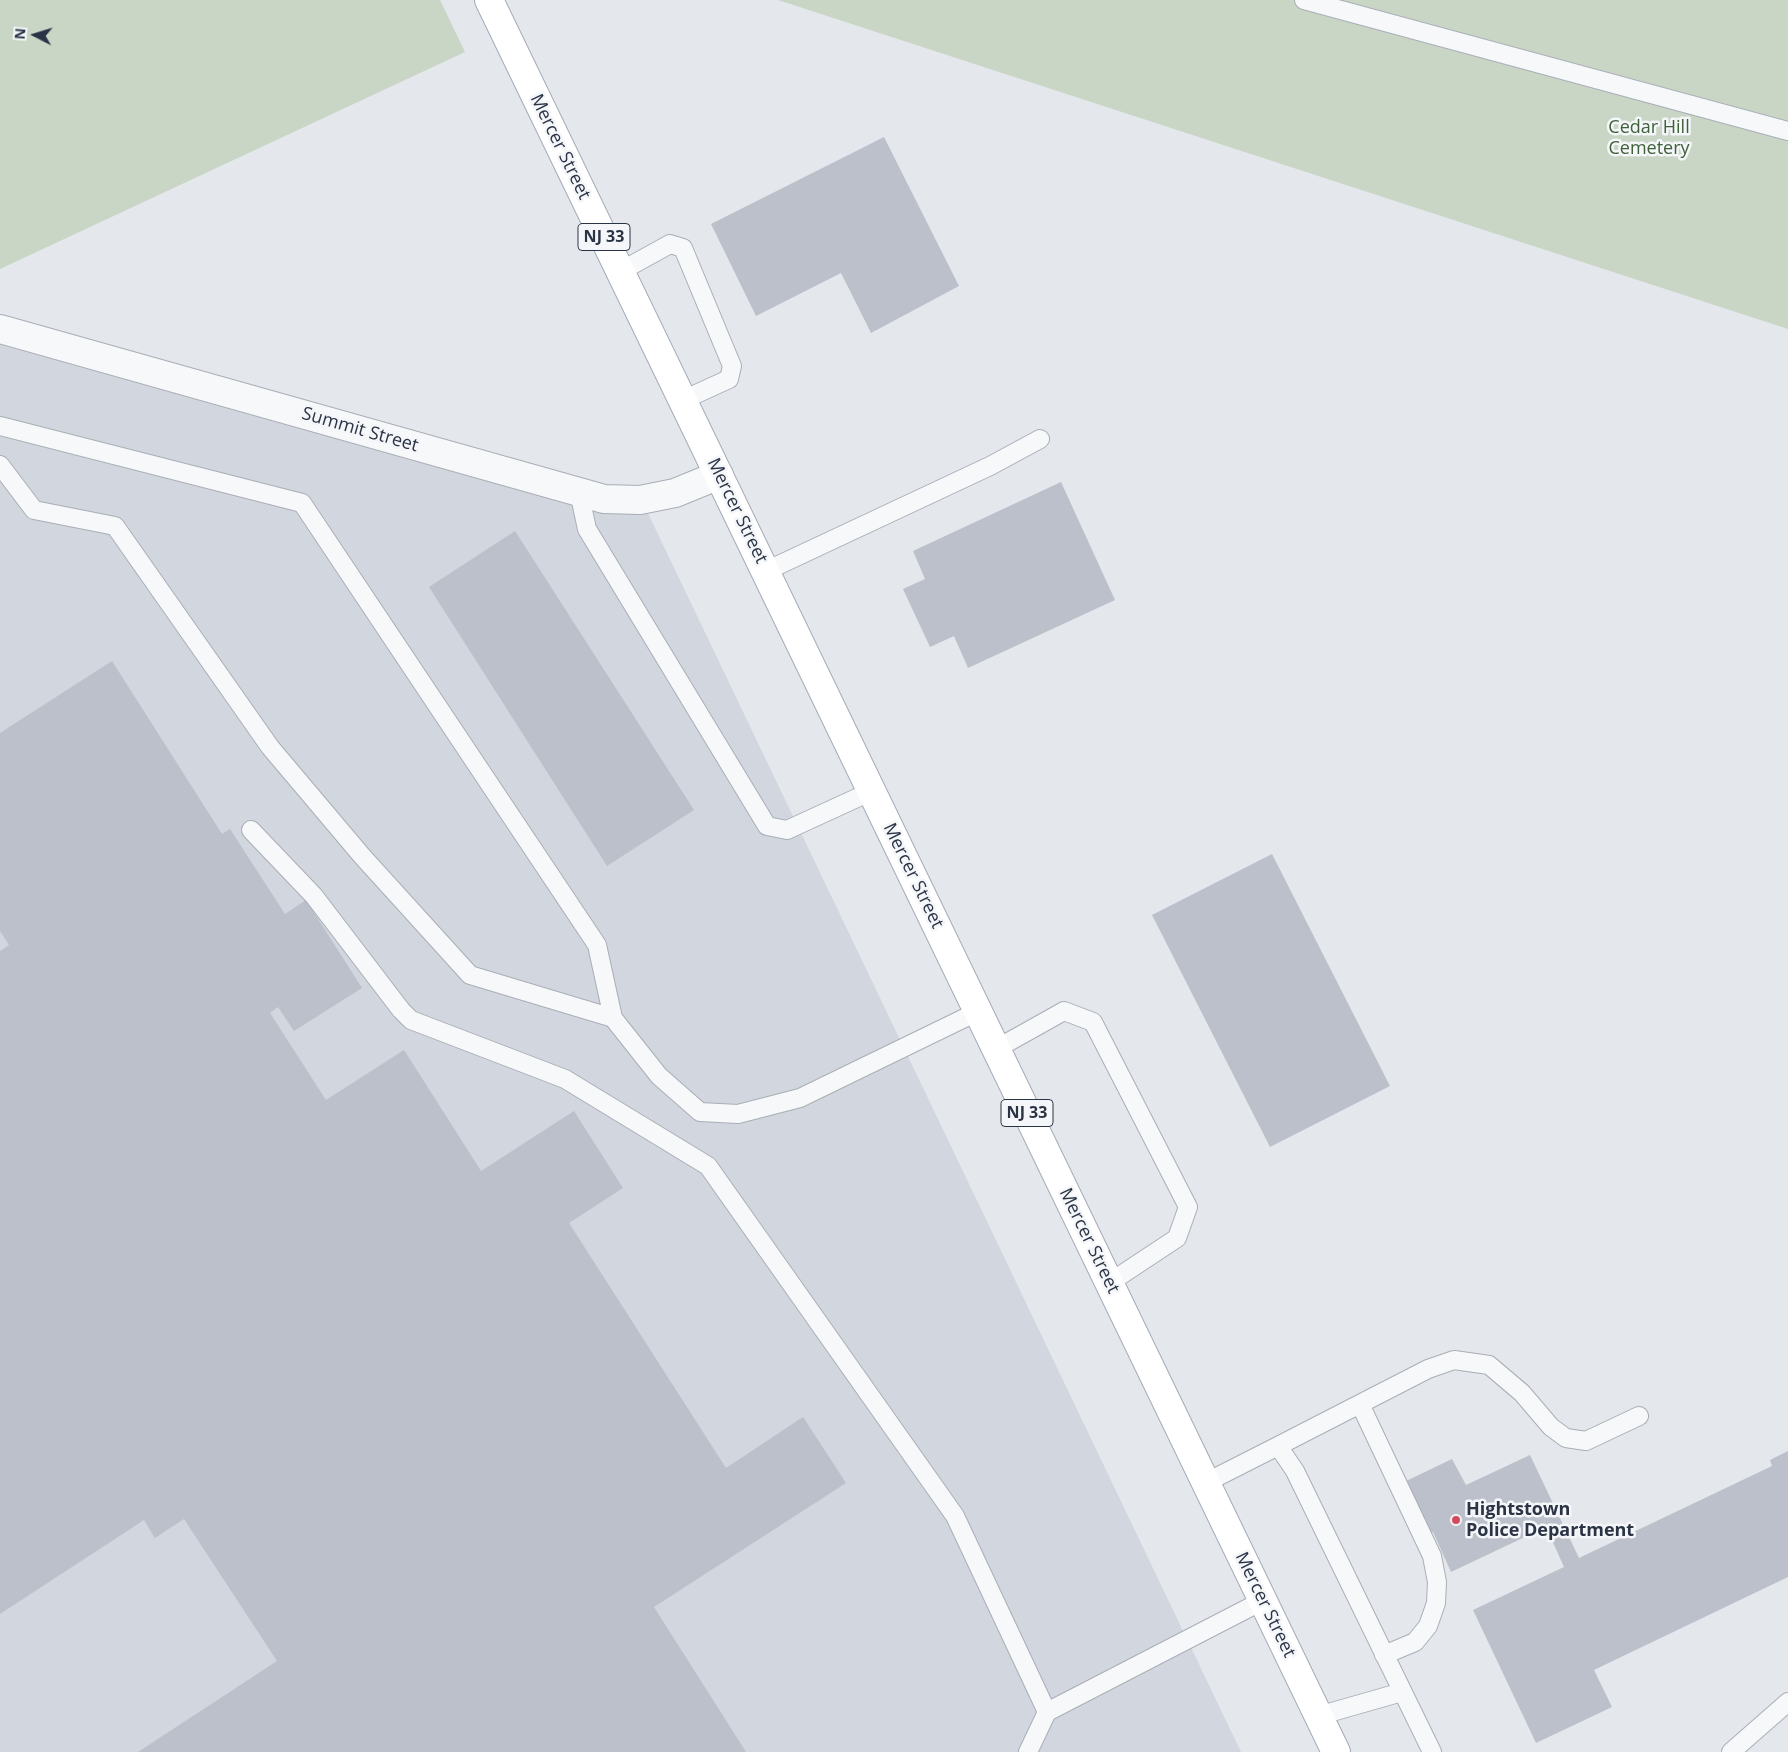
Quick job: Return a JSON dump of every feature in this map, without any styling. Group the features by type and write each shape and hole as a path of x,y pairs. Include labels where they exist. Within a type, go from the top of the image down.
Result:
{"main road":[{"name":"Mercer Street","path":"490,0 1336,1752"}],"street":[{"name":"Summit Street","path":"0,329 604,499 640,500 676,493 719,475"}],"lane":[{"path":"1304,0 1788,131"},
{"path":"620,271 670,244 683,248 732,366 729,379 683,400"},
{"path":"0,426 302,503 597,945 614,1018 660,1076 700,1112 738,1114 800,1098 978,1012"},
{"path":"766,571 990,466 1040,439"},
{"path":"0,465 34,510 115,526 270,747 362,856 470,975 614,1018"},
{"path":"579,492 587,529 767,826 787,830 872,791"},
{"path":"251,830 314,896 401,1010 411,1020 565,1079 708,1166 954,1516 1047,1712"},
{"path":"996,1048 1064,1011 1093,1022 1188,1206 1178,1238 1109,1284"},
{"path":"1205,1483 1428,1369 1454,1360 1489,1366 1522,1393 1551,1427 1566,1438 1586,1441 1639,1416"},
{"path":"1360,1404 1432,1556 1437,1582 1436,1603 1428,1626 1415,1642 1384,1655"},
{"path":"1278,1446 1295,1471 1432,1752"},
{"path":"1028,1752 1047,1712 1262,1601"},
{"path":"1318,1716 1402,1692"},
{"path":"1731,1752 1788,1702"}],"shaded area":[{"path":"0,327 644,505 1241,1752 0,1752"}],"green space":[{"path":"0,0 440,0 465,52 0,269"},
{"name":"Cedar Hill Cemetery","path":"778,0 1788,0 1788,329"}],"building":[{"path":"884,137 959,286 871,333 841,273 756,316 711,224"},
{"path":"1061,482 1115,600 968,668 954,636 930,647 903,589 925,579 913,551"},
{"path":"515,531 694,810 607,866 429,587"},
{"path":"112,661 222,834 230,829 285,914 306,900 362,988 294,1031 278,1007 270,1013 326,1100 404,1050 481,1171 574,1111 623,1188 569,1223 726,1468 803,1417 846,1483 654,1607 746,1752 138,1752 277,1661 184,1519 155,1538 144,1520 0,1614 0,951 9,945 0,931 0,733"},
{"path":"1272,854 1390,1086 1270,1147 1152,915"},
{"path":"1788,1451 1788,1577 1594,1670 1612,1707 1536,1743 1473,1610 1564,1567 1546,1527 1451,1572 1433,1532 1426,1536 1402,1483 1452,1459 1466,1485 1530,1455 1579,1558 1772,1466 1770,1460"}],"place":[{"name":"Hightstown Police Department","path":"1456,1520"}]}
